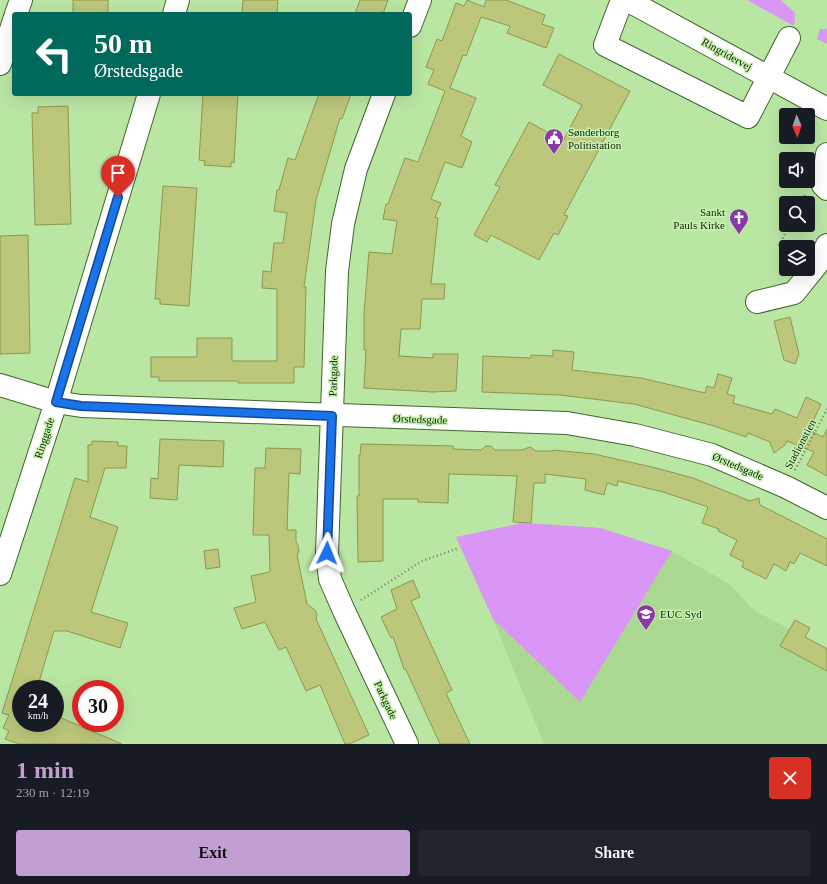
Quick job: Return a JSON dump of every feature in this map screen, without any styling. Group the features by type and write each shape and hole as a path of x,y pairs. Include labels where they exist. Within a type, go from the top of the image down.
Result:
{"street":[{"path":"17,12 21,0"},
{"path":"175,12 178,0"},
{"path":"412,21 420,0"},
{"path":"622,0 605,45 748,117 789,38"},
{"name":"Ringridervej","path":"627,0 827,109"},
{"path":"0,64 12,26"},
{"name":"Ringgade","path":"0,574 56,402 148,96"},
{"name":"Parkgade","path":"383,96 356,169 343,224 337,271 327,553 330,579 407,744"},
{"path":"827,154 823,185 827,189"},
{"path":"757,302 794,293 818,262 827,245"},
{"name":"Ørstedsgade","path":"0,385 56,402 81,406 332,416 567,423 635,435 712,455 786,487 827,508"}],"path":[{"name":"Stadionstien","path":"786,487 827,409"},
{"path":"344,611 422,561 459,548"}],"shaded area":[{"path":"747,0 781,0 795,13 794,26"},
{"path":"820,29 827,29 827,44 817,39"},
{"name":"EUC Syd","path":"523,523 600,528 672,551 729,584 755,611 827,648 827,744 544,744 493,619 456,537"},
{"path":"523,523 600,528 672,551 580,702 493,619 456,537"}],"building":[{"path":"73,0 108,0 108,12 73,12"},
{"path":"243,0 278,0 277,12 242,12"},
{"path":"360,0 388,0 384,12 356,12"},
{"path":"467,0 484,7 486,0 506,0 545,15 542,24 554,28 546,48 507,33 510,26 481,17 466,56 463,55 450,88 476,98 461,136 472,142 462,168 445,162 431,199 441,203 435,217 438,218 431,284 445,284 444,299 422,299 420,329 401,329 399,356 433,358 433,354 458,354 456,391 433,392 364,388 366,350 364,350 364,313 369,252 392,254 397,221 383,219 386,204 388,204 405,158 418,162 445,91 428,84 434,70 426,67 437,39 442,41 456,3 464,6"},
{"path":"559,54 630,91 564,215 568,216 558,235 554,233 539,260 491,235 487,242 474,235 500,187 495,185 529,122 563,141 582,105 543,85"},
{"path":"203,96 238,96 234,163 231,162 231,167 204,165 205,161 199,160"},
{"path":"318,96 350,96 342,119 340,118 316,200 304,287 306,287 304,367 294,367 294,383 159,381 159,377 151,377 151,357 197,357 197,338 232,338 232,361 277,361 277,289 262,288 263,271 271,272 274,243 283,243 287,213 274,211 277,190 279,190 288,158 295,160"},
{"path":"68,106 71,224 35,225 32,113 38,113 38,107"},
{"path":"163,186 197,188 189,306 160,304 160,299 155,299"},
{"path":"28,235 30,353 0,354 0,236"},
{"path":"790,317 799,354 795,364 784,360 774,321"},
{"path":"553,350 574,352 572,370 641,378 705,393 707,386 714,388 718,374 732,378 727,394 735,396 733,403 772,414 775,409 797,418 806,397 821,404 809,430 823,437 827,429 827,476 807,465 814,452 787,441 785,445 774,453 770,442 748,433 746,437 714,426 634,404 560,395 482,392 483,356 531,358 531,355 553,356"},
{"path":"160,439 224,441 223,467 179,465 177,500 150,498 151,478 158,479"},
{"path":"92,441 118,442 118,446 127,446 126,468 105,468 90,517 118,527 91,612 128,623 120,648 67,631 54,631 40,680 12,680 75,478 88,482 88,445 92,445"},
{"path":"361,444 453,446 453,449 481,450 486,446 491,446 495,450 522,450 530,447 536,451 553,450 594,454 656,468 693,478 750,501 759,498 760,505 827,539 827,566 800,553 794,564 790,562 786,571 774,564 766,579 742,567 744,562 730,555 737,540 718,531 719,529 702,523 708,507 663,492 618,481 617,486 607,483 604,495 585,490 586,479 545,474 545,483 534,483 531,523 513,522 517,476 449,474 448,503 418,502 418,499 383,499 383,561 358,562 357,496 359,496 359,455"},
{"path":"266,448 301,449 300,474 289,473 287,530 296,530 296,542 299,552 297,555 307,604 315,610 317,615 316,619 369,735 349,744 345,744 320,685 306,691 286,647 279,650 265,622 242,629 234,608 256,602 251,576 270,572 269,535 253,535 255,468 265,468"},
{"path":"218,549 220,567 206,569 204,551"},
{"path":"413,580 420,597 411,601 452,690 446,693 470,744 440,744 406,670 404,669 393,637 391,638 381,617 397,609 391,590"},
{"path":"795,620 810,628 805,637 827,649 827,671 780,646"},
{"path":"12,681 12,732 64,732 64,719 72,723 72,732 94,732 122,744 19,744 5,739 9,731 3,728 9,715 2,713"}],"place":[{"name":"Sønderborg Politistation","path":"554,155"},
{"name":"Sankt Pauls Kirke","path":"739,235"},
{"name":"EUC Syd","path":"646,631"}],"route":[{"path":"118,197 56,402 81,406 332,416 327,553"}]}
